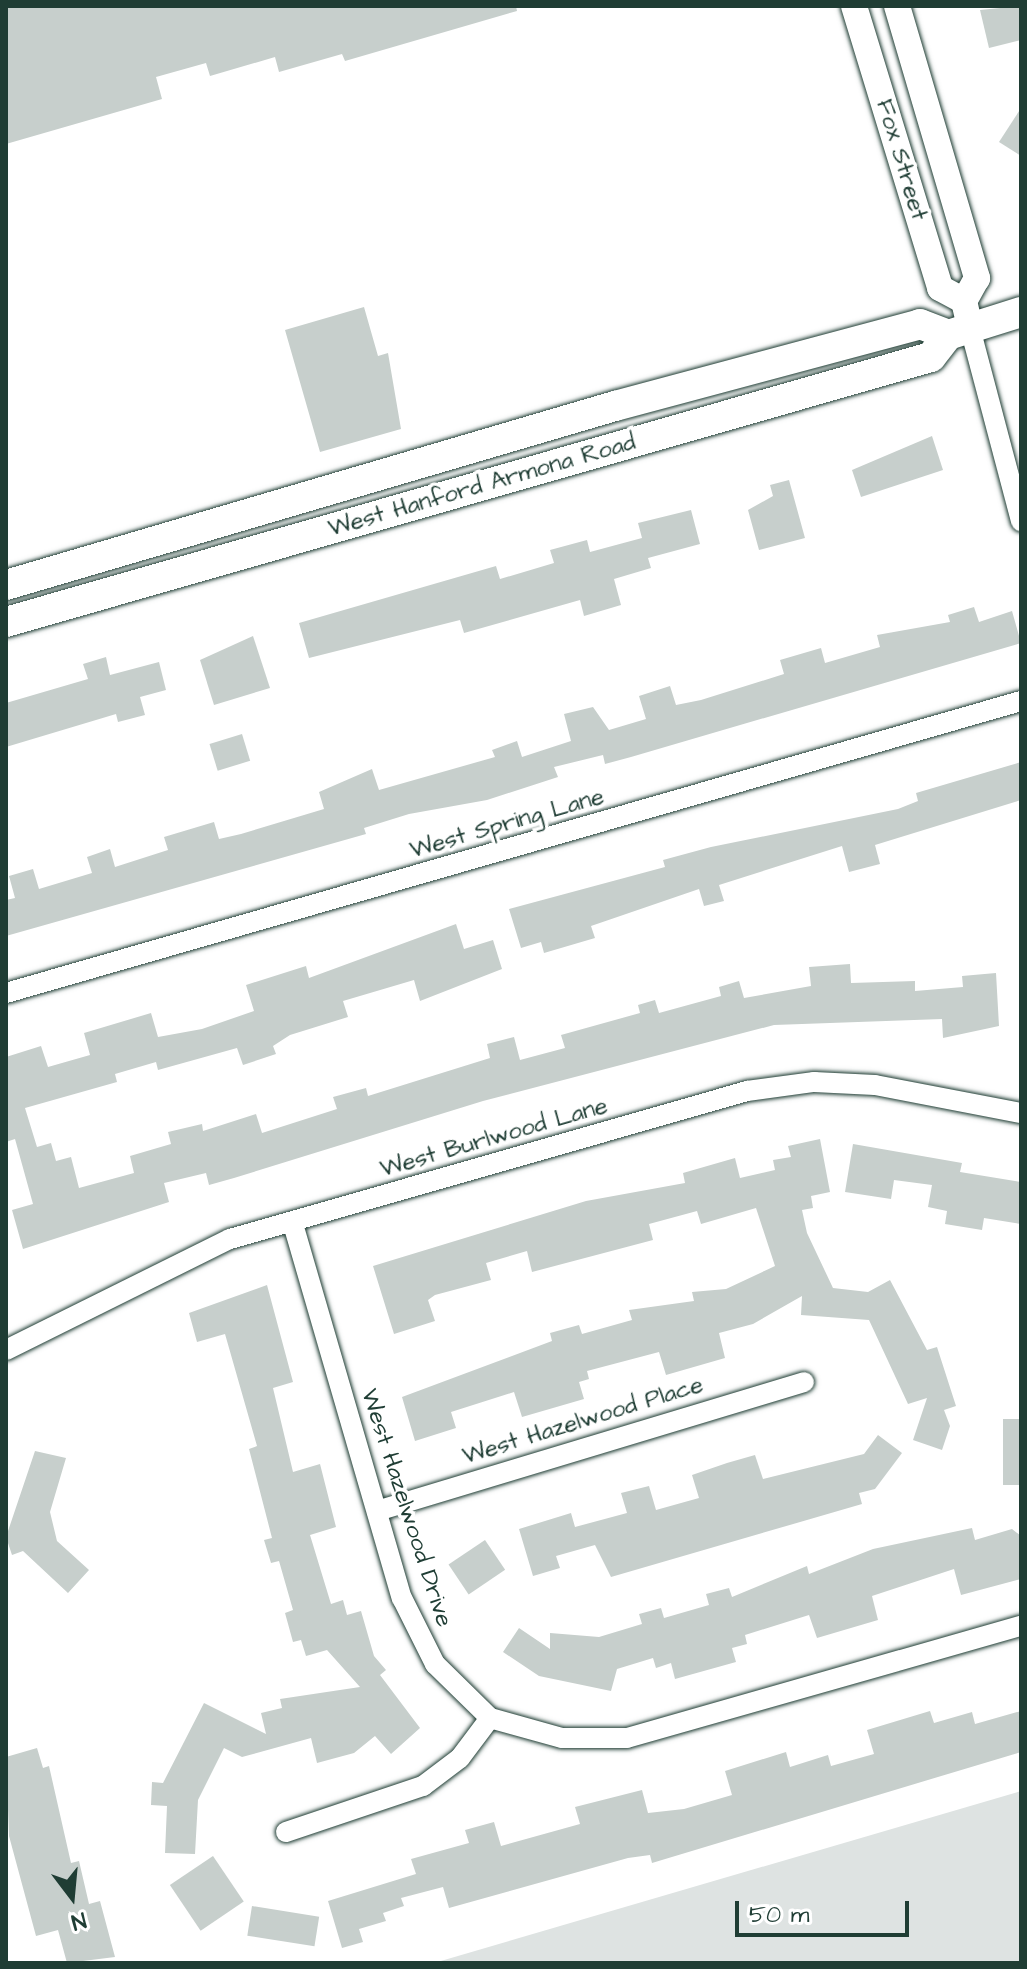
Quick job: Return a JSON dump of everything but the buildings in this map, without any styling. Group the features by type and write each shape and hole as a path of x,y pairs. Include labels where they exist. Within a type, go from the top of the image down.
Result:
{"main road":[{"path":"961,321 1021,312"},
{"name":"West Hanford Armona Road","path":"6,585 905,328 961,321"},
{"name":"West Hanford Armona Road","path":"6,622 931,357 961,321"}],"street":[{"name":"Fox Street","path":"854,6 940,288 961,321"},
{"name":"Fox Street","path":"897,6 977,278 961,321"},
{"path":"961,321 1021,521"},
{"name":"West Spring Lane","path":"6,993 1021,701"},
{"name":"West Burlwood Lane","path":"6,1350 195,1253 782,1085 875,1085 1021,1113"},
{"name":"West Hazelwood Drive","path":"293,1224 377,1511 421,1643 490,1718"},
{"name":"West Hazelwood Place","path":"377,1511 804,1382"},
{"path":"286,1832 423,1786 460,1758 490,1718 562,1738 627,1738 1021,1626"}],"shaded area":[{"path":"1021,1791 1021,1963 434,1963"}]}
